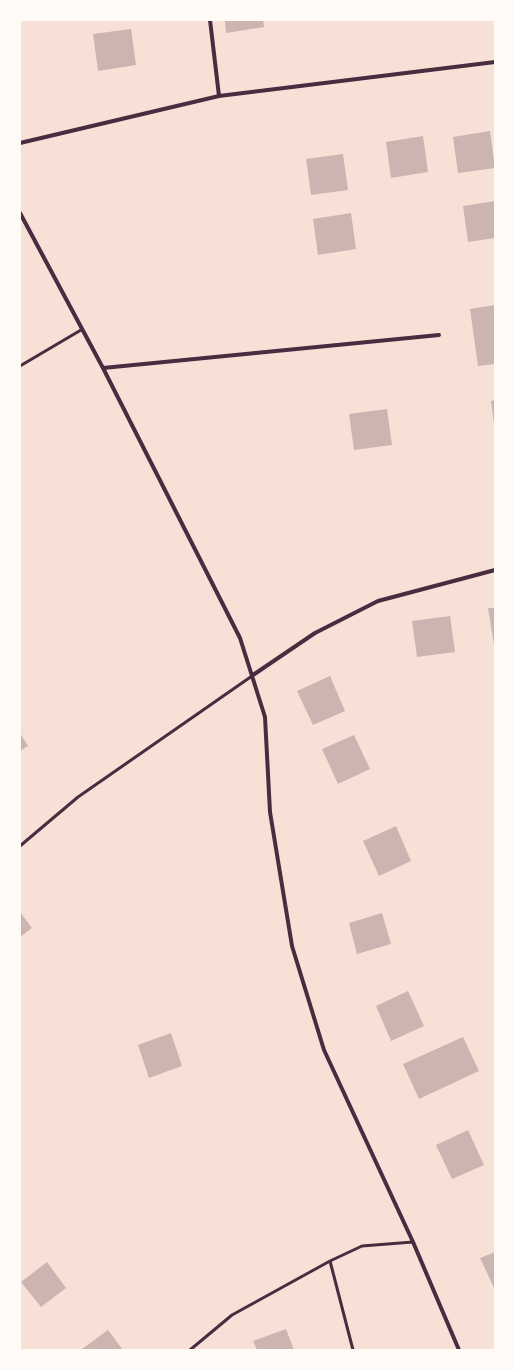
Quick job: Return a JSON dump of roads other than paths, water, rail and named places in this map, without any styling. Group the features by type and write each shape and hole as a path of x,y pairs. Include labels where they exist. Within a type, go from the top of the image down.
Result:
{"street":[{"path":"210,20 220,96"},
{"path":"20,143 220,96 495,62"},
{"path":"20,213 81,330 103,368 240,638 254,675 265,717 270,812 292,946 324,1050 413,1242 459,1350"},
{"path":"103,368 439,335"},
{"path":"254,675 315,633 378,600 495,570"}],"lane":[{"path":"20,366 81,330"},
{"path":"20,846 78,797 254,675"},
{"path":"190,1350 232,1315 330,1261 362,1246 413,1242"},
{"path":"330,1261 353,1350"}]}
